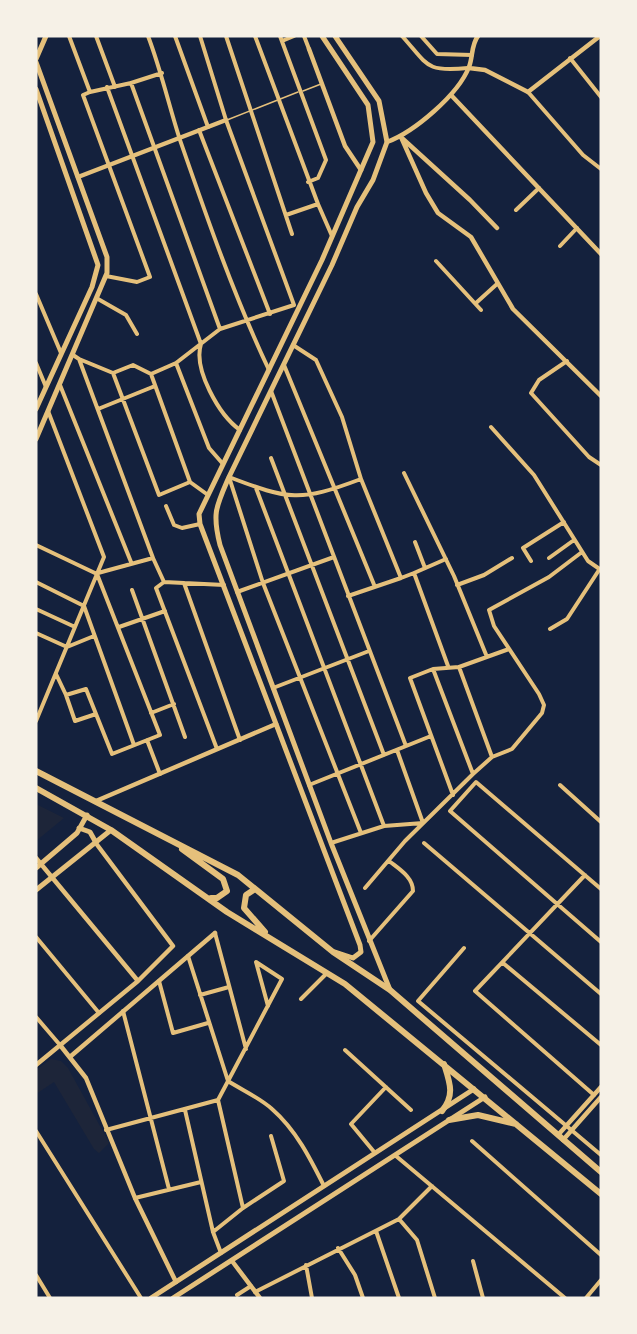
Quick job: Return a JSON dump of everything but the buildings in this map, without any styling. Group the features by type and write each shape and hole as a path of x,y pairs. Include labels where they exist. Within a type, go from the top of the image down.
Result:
{"main road":[{"path":"37,435 102,291 107,257 36,60 46,36"},
{"path":"322,36 368,105 373,142 332,236 296,307 269,370 199,514 361,952 353,958 333,952"},
{"path":"335,36 379,100 387,142 373,180 357,207 309,314 229,477 217,505 214,521 219,545 309,785 390,990"},
{"path":"36,89 98,265 92,287 36,407"},
{"path":"72,188 81,184"},
{"path":"347,201 357,207"},
{"path":"92,287 102,291"},
{"path":"296,307 309,314"},
{"path":"219,472 229,477"},
{"path":"36,771 238,875 333,952 390,990 601,1172"},
{"path":"36,788 111,830 273,940 345,984 520,1125 601,1194"},
{"path":"38,866 79,828 87,815"},
{"path":"79,828 90,831 95,841"},
{"path":"36,890 111,830"},
{"path":"164,836 224,879 227,891 217,898 210,898"},
{"path":"255,889 246,895 244,908 273,940"},
{"path":"360,945 369,941"},
{"path":"441,1111 449,1102 452,1091 444,1064"},
{"path":"151,1298 474,1089"},
{"path":"465,1095 472,1095 475,1100 473,1104"},
{"path":"173,1298 183,1295 485,1097"},
{"path":"449,1120 478,1114 520,1125"}],"street":[{"path":"69,36 90,92"},
{"path":"96,36 115,87"},
{"path":"148,36 162,73 180,138 246,322 269,370"},
{"path":"175,36 208,127"},
{"path":"151,374 176,363 220,329 296,307 226,120 200,36"},
{"path":"226,36 292,234"},
{"path":"255,36 308,182 332,236"},
{"path":"294,36 281,38 326,160 318,178 308,182"},
{"path":"304,36 345,146 361,170"},
{"path":"402,36 429,66 438,71 469,68 485,70 528,92 583,155 601,169"},
{"path":"421,36 438,54 472,55"},
{"path":"387,142 401,137 451,94 469,68 478,36"},
{"path":"528,92 570,57 600,36"},
{"path":"570,57 601,97"},
{"path":"106,276 137,282 150,277 83,95 162,73"},
{"path":"131,83 220,329"},
{"path":"107,87 201,344 198,356 215,402 227,421 240,430"},
{"path":"451,94 601,254"},
{"path":"78,177 226,120"},
{"path":"199,130 270,314"},
{"path":"401,137 497,228"},
{"path":"401,137 426,193 438,213 471,237 513,309 601,396"},
{"path":"516,210 539,188"},
{"path":"286,215 318,204"},
{"path":"560,246 577,228"},
{"path":"436,261 482,310"},
{"path":"476,303 497,284"},
{"path":"36,294 62,353"},
{"path":"98,299 126,315 137,334"},
{"path":"293,345 316,360 342,417 361,479 400,578"},
{"path":"73,355 113,373 133,365 151,374 190,482 208,495"},
{"path":"80,359 153,558 164,582"},
{"path":"567,361 539,380 531,393 589,457 601,465"},
{"path":"36,363 46,388"},
{"path":"176,363 209,448 223,464"},
{"path":"284,364 375,587"},
{"path":"113,373 159,495 190,482"},
{"path":"60,385 131,562"},
{"path":"98,409 155,386"},
{"path":"271,390 406,746"},
{"path":"36,721 104,557 48,411"},
{"path":"491,427 534,475 582,552 600,570 567,619 550,629"},
{"path":"271,458 384,755"},
{"path":"404,473 446,559 487,657"},
{"path":"229,477 286,496 311,496 361,479"},
{"path":"229,477 263,583 362,833"},
{"path":"256,487 323,670 384,826"},
{"path":"166,506 174,525 182,528 201,524"},
{"path":"531,561 523,548 564,522"},
{"path":"549,558 574,540"},
{"path":"415,542 425,568"},
{"path":"36,545 97,574 159,735 112,754 86,689 66,695"},
{"path":"365,888 423,824 473,774 492,757 512,749 542,713 544,705 494,626 489,610 549,577 582,552"},
{"path":"237,592 334,557"},
{"path":"97,574 131,562 153,558"},
{"path":"457,585 484,575 512,558"},
{"path":"348,596 446,559"},
{"path":"414,573 448,666"},
{"path":"36,582 84,606 134,745"},
{"path":"218,749 156,588 164,582 224,585"},
{"path":"184,583 240,740"},
{"path":"132,590 185,737"},
{"path":"36,609 75,627"},
{"path":"119,627 165,611"},
{"path":"36,633 67,647 94,636"},
{"path":"453,795 410,678 433,669 448,666 459,667 509,650"},
{"path":"273,688 369,651"},
{"path":"459,667 492,757"},
{"path":"433,669 473,774"},
{"path":"56,674 75,721 96,714"},
{"path":"36,701 43,704"},
{"path":"151,713 174,704"},
{"path":"96,801 276,724"},
{"path":"309,785 431,736"},
{"path":"147,740 160,774"},
{"path":"397,750 423,824"},
{"path":"601,889 476,782 450,811 601,942"},
{"path":"560,785 601,822"},
{"path":"331,843 384,826 423,824"},
{"path":"36,1065 138,981 173,946 95,841"},
{"path":"424,843 601,994"},
{"path":"36,858 38,866 52,877 138,981"},
{"path":"369,941 413,891 413,884 407,876 388,861"},
{"path":"585,875 475,991 594,1095"},
{"path":"71,1056 215,933 246,1049"},
{"path":"36,937 99,1013"},
{"path":"464,948 418,1001 601,1155"},
{"path":"188,956 228,1082 271,1108 288,1126 306,1152 324,1187"},
{"path":"243,1208 218,1100 246,1049 282,979 256,962 268,1006"},
{"path":"503,963 601,1045"},
{"path":"302,999 327,973"},
{"path":"159,981 173,1033 208,1023"},
{"path":"200,995 229,987"},
{"path":"123,1011 152,1118 168,1189"},
{"path":"36,1017 71,1056 86,1078 105,1130 176,1282"},
{"path":"345,1050 411,1110"},
{"path":"376,1153 351,1124 386,1087"},
{"path":"561,1137 567,1125 601,1087"},
{"path":"561,1137 572,1130 600,1099"},
{"path":"105,1130 218,1100"},
{"path":"185,1110 213,1232 222,1253"},
{"path":"36,1131 141,1298"},
{"path":"213,1232 243,1208 284,1181 271,1136"},
{"path":"472,1142 601,1255"},
{"path":"396,1156 565,1298"},
{"path":"135,1198 201,1182"},
{"path":"255,1292 399,1218 432,1186"},
{"path":"399,1218 417,1240 435,1298"},
{"path":"376,1231 399,1298"},
{"path":"338,1248 355,1275 363,1298"},
{"path":"232,1261 260,1298"},
{"path":"473,1261 483,1298"},
{"path":"306,1265 312,1298"},
{"path":"36,1275 50,1298"},
{"path":"586,1298 601,1280"},
{"path":"237,1295 251,1286"}],"lane":[{"path":"226,120 321,84"}],"shaded area":[{"path":"36,804 64,818 36,841"},
{"path":"51,1059 61,1061 68,1068 106,1137 109,1143 99,1153 94,1149 54,1082 36,1094 36,1070"}]}
